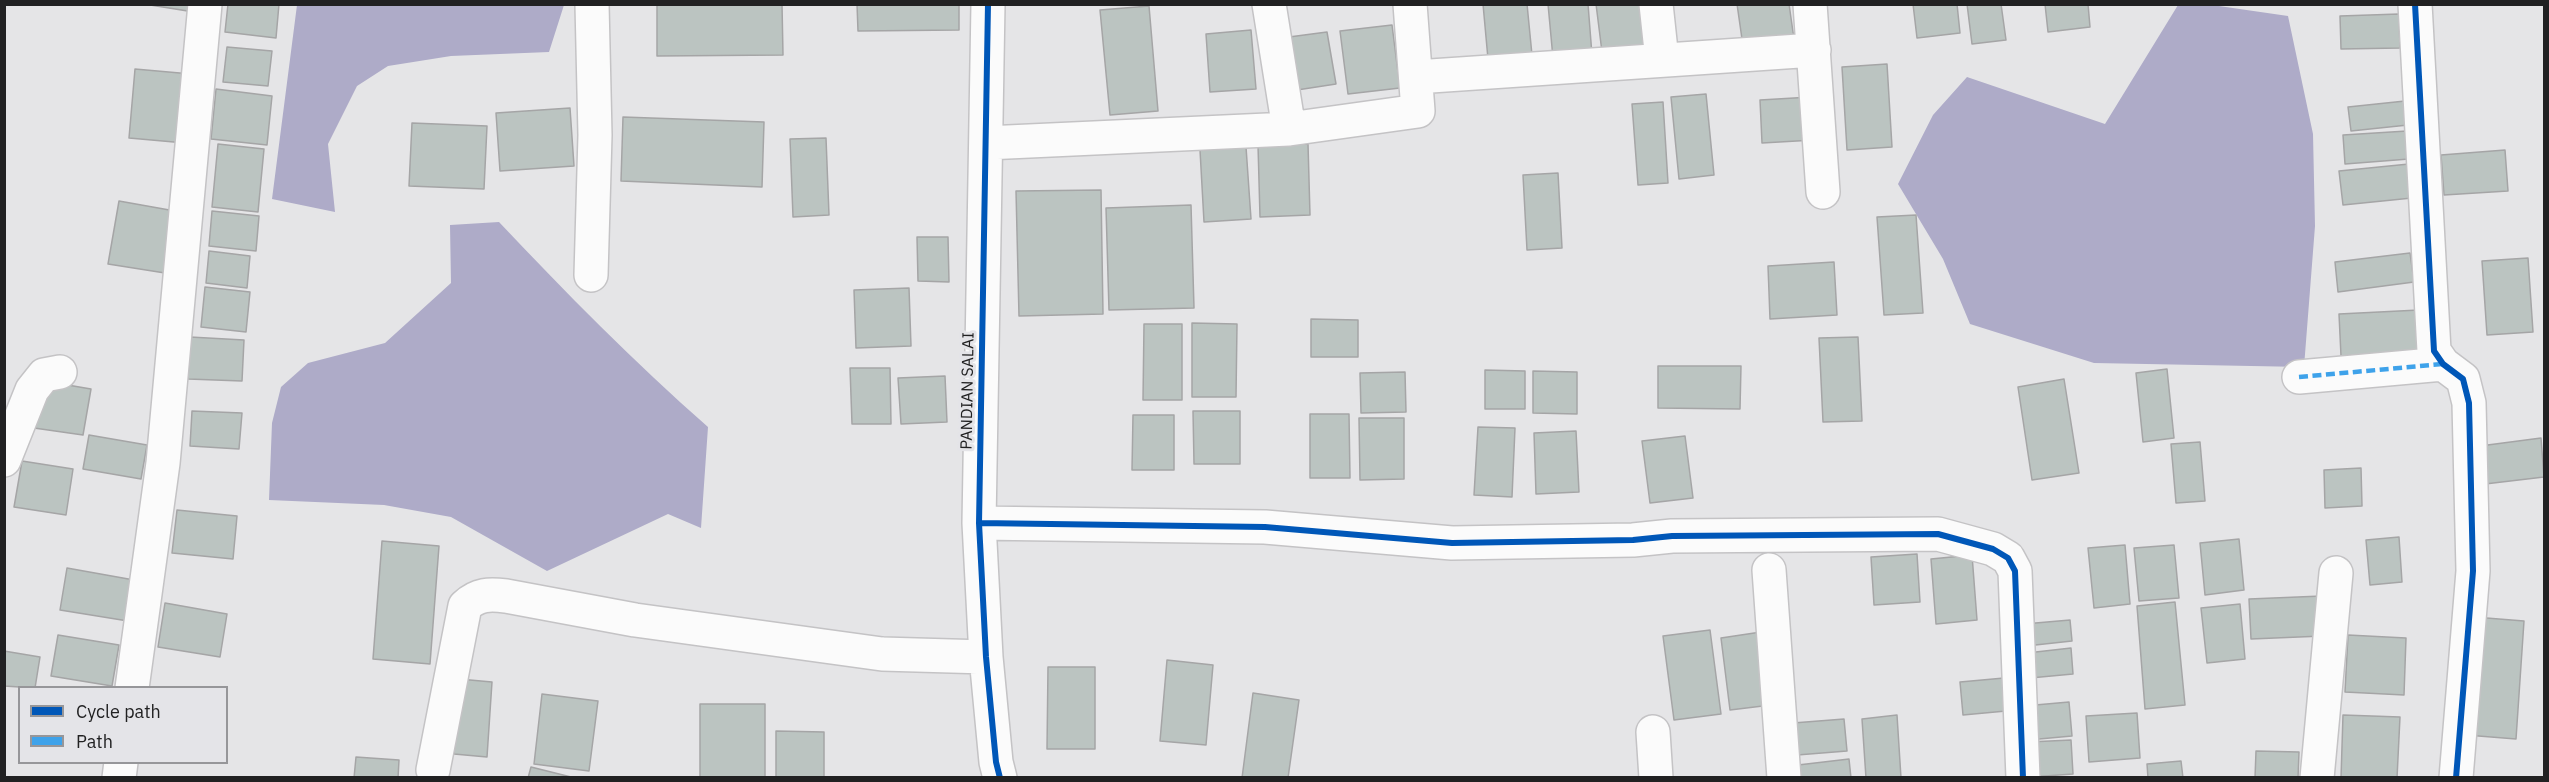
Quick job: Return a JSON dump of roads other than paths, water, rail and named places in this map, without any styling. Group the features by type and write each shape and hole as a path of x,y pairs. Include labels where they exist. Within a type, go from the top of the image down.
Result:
{"street":[{"path":"132,686 163,463 205,4"},
{"path":"591,274 595,135 592,4"},
{"name":"PANDIAN SALAI","path":"988,4 980,523 986,657 996,762 1000,777"},
{"path":"1269,4 1289,129"},
{"path":"986,143 1289,129 1418,111 1410,4"},
{"path":"1656,4 1662,60"},
{"path":"1810,4 1823,192"},
{"path":"2415,4 2431,331 2434,351 2443,364 2463,379 2469,403 2474,535 2473,571 2456,777"},
{"path":"1416,77 1814,50"},
{"path":"2298,376 2443,364"},
{"path":"4,460 32,390 44,375 60,372"},
{"path":"980,523 1265,528 1452,543 1633,540 1672,536 1938,534 1993,549 2008,558 2015,571 2023,777"},
{"path":"1769,570 1784,777"},
{"path":"2317,777 2336,573"},
{"path":"433,771 465,606 475,597 489,594 635,620 882,654 986,657"},
{"path":"1653,732 1656,777"}]}
